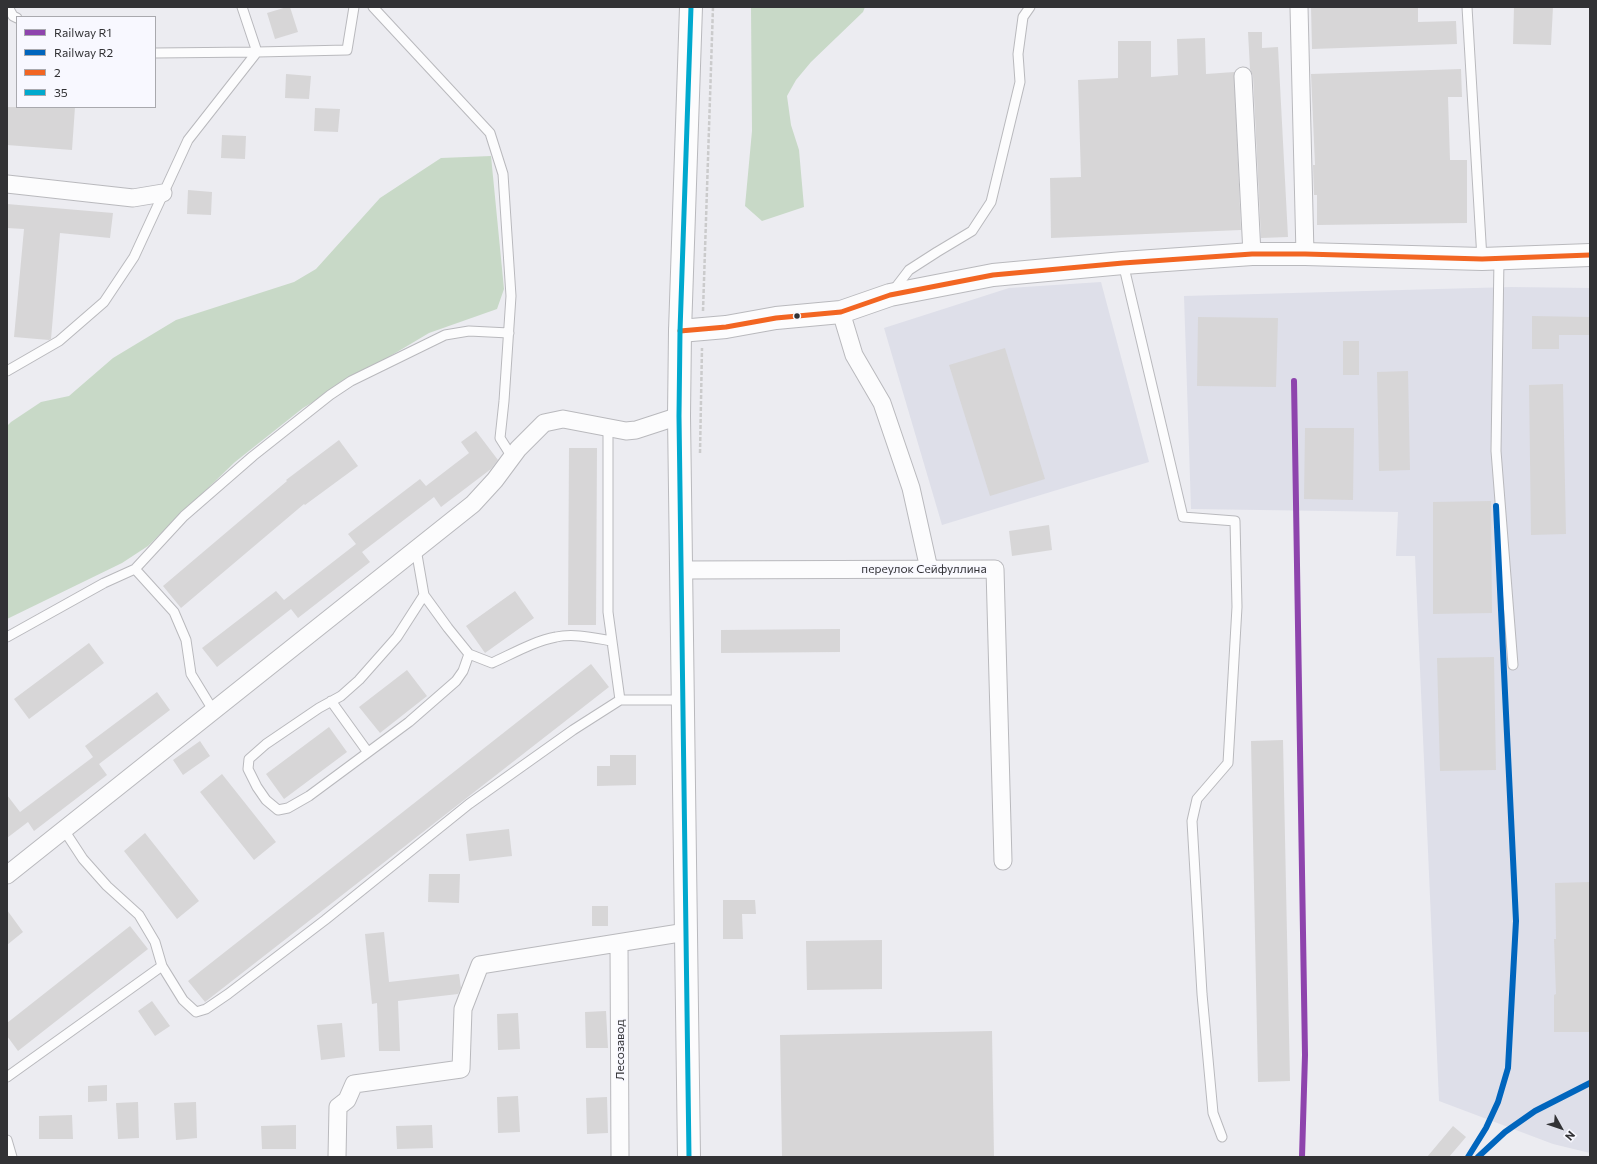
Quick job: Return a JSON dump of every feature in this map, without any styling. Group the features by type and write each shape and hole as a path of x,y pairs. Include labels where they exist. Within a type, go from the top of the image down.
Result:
{"main road":[{"path":"689,1157 679,416 680,331 691,7"},
{"path":"680,331 726,327 776,318 841,312 890,295 993,275 1123,263 1252,254 1491,259 1590,255"}],"street":[{"path":"1299,7 1305,254"},
{"path":"1243,76 1252,254"},
{"path":"7,184 132,198 164,193"},
{"path":"841,312 854,355 882,403 911,488 929,569"},
{"path":"7,875 473,504 495,480 512,456 544,423 563,419 626,431 636,430 679,416"},
{"name":"переулок Сейфуллина","path":"681,570 995,569 1003,861"},
{"path":"337,1157 338,1107 347,1100 354,1084 461,1069 463,1010 480,965 686,932"},
{"name":"Лесозавод","path":"619,943 620,1157"}],"lane":[{"path":"8,7 13,16 16,18"},
{"path":"242,7 257,52"},
{"path":"156,53 347,50 354,7"},
{"path":"373,7 490,133 503,174 511,296 500,438 512,456"},
{"path":"890,295 909,270 972,231 991,202 1020,82 1018,54 1023,17 1030,7"},
{"path":"1466,7 1491,259 1496,452 1513,665"},
{"path":"7,371 59,341 104,302 134,257 188,140 257,52"},
{"path":"1123,263 1183,517 1235,521 1238,607 1228,763 1197,799 1192,821 1202,994 1212,1105 1213,1113 1222,1137"},
{"path":"7,637 104,583 135,569 184,516 253,456 330,395 351,381 446,334 469,331 509,333"},
{"path":"608,428 608,612 620,700"},
{"path":"416,549 424,595 468,654 492,663 523,648 556,637 583,636 612,641"},
{"path":"135,569 174,612 186,640 191,674 213,710"},
{"path":"424,595 397,637 359,680 340,696 266,744 249,759 248,769 266,800 278,810 288,808 309,796 408,722 456,681 463,671 468,654"},
{"path":"64,830 83,859 107,886 139,915 155,942 162,966 183,1000 196,1012 206,1009 228,994 325,920 470,804 572,730 620,700 683,700"},
{"path":"331,701 368,751"},
{"path":"7,1077 162,966"},
{"path":"7,1140 12,1157"}],"shaded area":[{"path":"1101,282 1149,462 942,525 884,328 1009,288"},
{"path":"1511,287 1590,288 1590,1153 1553,1144 1439,1101 1415,556 1396,556 1398,512 1191,509 1184,296"}],"green space":[{"path":"751,7 865,7 863,12 811,62 796,80 787,96 791,125 799,150 804,207 762,221 745,206 752,131"},
{"path":"491,156 504,289 497,309 429,333 303,408 235,462 148,546 122,563 7,619 7,426 11,422 41,402 69,396 113,358 176,320 294,282 316,269 380,198 441,158"}],"building":[{"path":"290,7 298,32 275,39 267,13"},
{"path":"1311,7 1418,7 1418,22 1456,21 1457,44 1312,49"},
{"path":"1514,7 1553,7 1551,45 1513,44"},
{"path":"1248,32 1262,32 1262,48 1278,47 1288,237 1261,238 1253,76 1250,69"},
{"path":"1205,38 1206,74 1234,72 1241,230 1051,238 1050,178 1081,177 1078,80 1118,78 1118,41 1151,41 1151,77 1178,75 1177,39"},
{"path":"1461,69 1462,97 1448,97 1450,160 1467,160 1467,223 1317,225 1317,195 1314,195 1313,165 1315,165 1311,74"},
{"path":"286,74 311,76 309,99 285,98"},
{"path":"7,107 75,108 72,150 7,145"},
{"path":"315,108 340,109 338,132 314,131"},
{"path":"222,135 246,136 245,159 221,158"},
{"path":"188,190 212,192 211,215 187,214"},
{"path":"7,204 113,213 110,238 60,233 51,339 49,340 14,337 24,229 7,228"},
{"path":"1532,316 1590,317 1590,335 1559,335 1559,349 1532,349"},
{"path":"1198,317 1278,318 1276,387 1197,386"},
{"path":"1343,341 1359,341 1359,375 1343,375"},
{"path":"1005,348 1045,479 990,496 949,365"},
{"path":"1408,371 1410,470 1379,471 1377,372"},
{"path":"1563,384 1566,534 1531,535 1529,385"},
{"path":"1305,428 1354,428 1353,500 1304,499"},
{"path":"476,431 498,460 491,469 441,507 434,497 362,552 370,562 298,618 291,609 217,667 202,648 276,591 284,600 356,544 348,534 420,479 426,486 469,453 461,442"},
{"path":"339,440 358,466 305,505 304,504 181,608 163,586 287,481 286,480"},
{"path":"569,448 597,448 596,625 568,625"},
{"path":"1491,501 1492,613 1433,614 1433,502"},
{"path":"1049,525 1052,550 1012,556 1009,531"},
{"path":"515,591 534,618 485,653 466,626"},
{"path":"840,629 840,652 721,653 721,630"},
{"path":"89,643 104,663 29,719 14,699"},
{"path":"1494,657 1496,770 1440,771 1437,658"},
{"path":"591,664 609,687 205,1002 188,981"},
{"path":"407,670 427,696 380,733 359,707"},
{"path":"157,692 170,710 99,764 107,775 34,831 28,822 7,838 7,795 20,812 93,757 85,746"},
{"path":"329,727 347,752 284,799 266,774"},
{"path":"1283,740 1290,1081 1258,1082 1251,741"},
{"path":"200,741 210,756 183,775 173,760"},
{"path":"610,755 636,755 636,785 597,786 597,766 610,766"},
{"path":"222,774 276,842 254,860 200,792"},
{"path":"509,829 512,856 469,861 466,834"},
{"path":"145,833 199,901 177,919 124,851"},
{"path":"429,874 460,874 459,903 428,902"},
{"path":"1590,882 1590,1032 1554,1032 1554,995 1556,994 1554,939 1556,939 1555,883"},
{"path":"723,900 755,900 756,914 742,914 743,939 723,939"},
{"path":"592,906 608,906 608,926 592,926"},
{"path":"7,910 23,932 7,945"},
{"path":"130,926 148,949 18,1051 7,1036 7,1023"},
{"path":"384,932 389,982 459,974 461,988 458,994 398,1001 400,1051 379,1051 377,1003 372,1004 365,934"},
{"path":"882,940 882,989 807,990 806,941"},
{"path":"152,1001 170,1026 155,1036 138,1011"},
{"path":"606,1011 608,1048 586,1048 585,1012"},
{"path":"518,1013 520,1049 498,1050 497,1014"},
{"path":"342,1023 345,1057 321,1060 317,1025"},
{"path":"992,1031 994,1157 782,1157 780,1035"},
{"path":"107,1085 107,1101 88,1102 88,1086"},
{"path":"518,1096 520,1132 498,1133 497,1097"},
{"path":"607,1097 608,1133 587,1134 586,1098"},
{"path":"138,1102 139,1138 118,1139 116,1103"},
{"path":"196,1102 197,1138 176,1140 174,1103"},
{"path":"72,1115 73,1139 39,1139 39,1116"},
{"path":"296,1125 296,1149 262,1149 261,1126"},
{"path":"432,1125 433,1148 397,1149 396,1126"},
{"path":"1453,1126 1466,1137 1449,1157 1427,1157"}],"rail line":[{"name":"R1","path":"1294,381 1305,1055 1302,1157"},
{"name":"R2","path":"1468,1157 1486,1128 1498,1102 1508,1068 1516,921 1496,506"},
{"name":"R2","path":"1478,1157 1505,1132 1535,1111 1590,1083"}],"transit line":[{"name":"35","path":"689,1157 679,416 680,331 691,7"},
{"name":"2","path":"680,331 726,327 776,318 841,312 890,295 993,275 1123,263 1252,254 1482,259 1590,255"}]}
